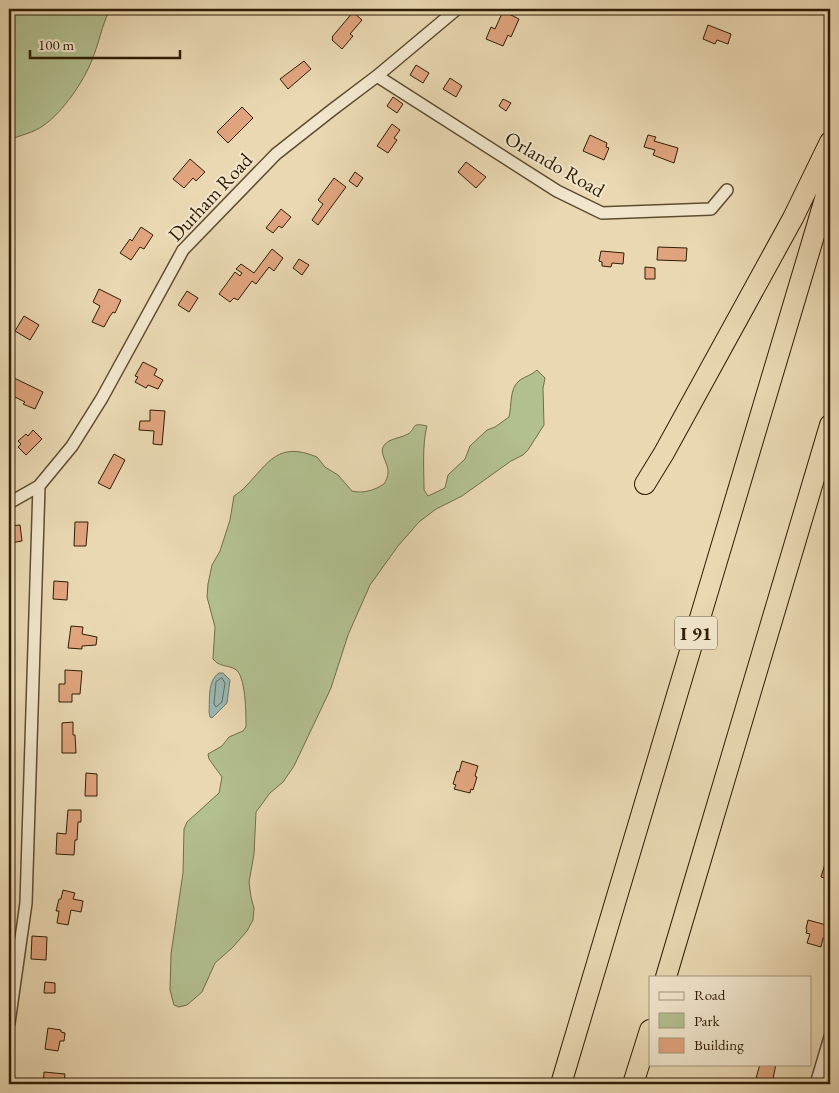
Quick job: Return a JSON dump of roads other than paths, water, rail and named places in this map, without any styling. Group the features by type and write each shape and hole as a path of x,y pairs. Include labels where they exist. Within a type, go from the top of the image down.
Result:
{"highway":[{"path":"645,484 794,218 830,142"},
{"name":"I 91","path":"561,1084 830,182"},
{"path":"666,976 830,425"},
{"path":"633,1084 649,1033"}],"street":[{"name":"Durham Road","path":"9,503 39,486 72,446 102,398 183,250 276,154 377,76 457,9"},
{"name":"Orlando Road","path":"377,76 557,191 602,213 711,209 727,190"},
{"path":"9,1023 26,903 39,486"},
{"path":"816,1084 830,1037"}],"water":[{"path":"223,673 230,680 227,703 212,718 209,712 210,691 215,676"}]}
